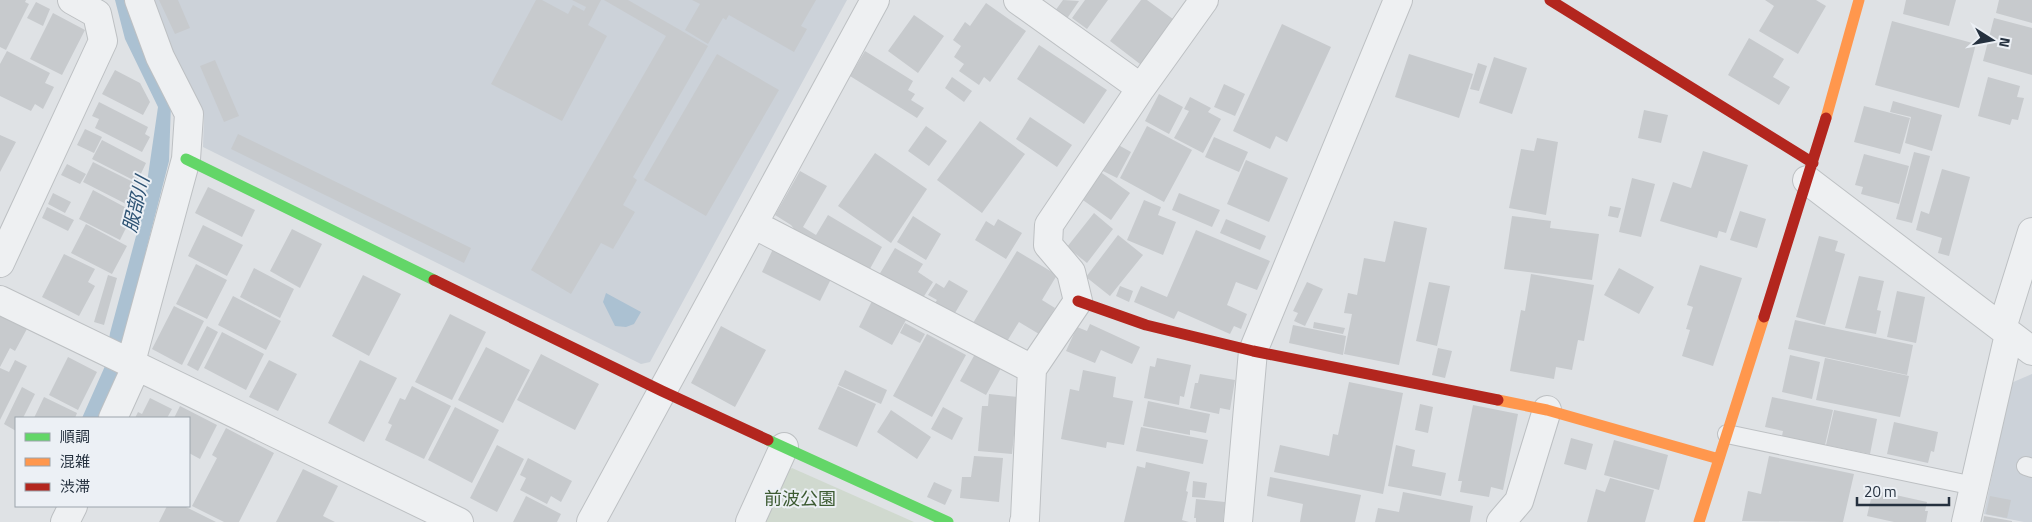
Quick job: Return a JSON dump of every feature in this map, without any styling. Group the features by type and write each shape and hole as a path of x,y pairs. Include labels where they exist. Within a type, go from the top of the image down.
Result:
{"street":[{"path":"0,263 103,41 98,7 72,0"},
{"path":"113,417 134,364 186,159 189,114 160,57 139,0"},
{"path":"591,522 874,0"},
{"path":"1018,0 1141,88"},
{"path":"1024,522 1032,369 1078,301 1071,272 1048,245 1049,225 1141,88 1204,0"},
{"path":"1238,522 1253,351 1398,0"},
{"path":"1550,0 1810,172 2032,352"},
{"path":"1699,522 1810,172 1859,0"},
{"path":"186,159 662,391 948,522"},
{"path":"753,224 1032,369"},
{"path":"1966,522 2005,331 2032,232"},
{"path":"0,300 460,522"},
{"path":"1078,301 1146,325 1253,351 1547,410 1719,459"},
{"path":"1501,522 1519,501 1547,410"},
{"path":"750,522 784,447"},
{"path":"65,522 72,507"}],"lane":[{"path":"1727,434 1974,486"}],"shaded area":[{"path":"152,0 847,0 650,362 641,364 203,147 204,117 163,35"},
{"path":"2032,374 2032,522 2024,522 1984,514 2011,383"}],"green space":[{"name":"前波公園","path":"792,468 914,522 760,522 783,473"}],"water":[{"path":"115,0 128,0 171,103 169,161 124,337 120,377 101,417 82,417 105,366 110,333 143,210 158,107 125,39"},
{"path":"606,293 641,312 634,324 626,327 615,326 603,302"}],"building":[{"path":"0,0 26,0 25,2 29,4 6,50 0,47"},
{"path":"159,0 178,0 190,28 175,34"},
{"path":"536,0 542,0 568,14 573,5 584,11 586,7 572,0 601,0 588,25 607,36 562,121 491,84"},
{"path":"604,0 628,0 708,46 633,177 637,180 623,205 635,212 613,249 601,243 571,294 531,270 666,36"},
{"path":"692,0 816,0 801,26 807,29 794,52 729,15 726,20 723,18 708,44 685,30 700,4"},
{"path":"1063,0 1079,1 1066,20 1055,11"},
{"path":"1085,0 1108,0 1087,29 1072,18"},
{"path":"1141,0 1147,0 1177,22 1144,67 1110,41"},
{"path":"1765,0 1816,0 1826,6 1798,54 1759,31 1774,6"},
{"path":"1906,0 1956,0 1949,26 1903,14"},
{"path":"1999,0 2032,0 2032,23 1996,13"},
{"path":"36,2 50,9 43,26 27,18"},
{"path":"986,3 1026,31 990,82 984,77 979,85 959,71 964,64 954,57 961,46 953,40 965,22 970,26"},
{"path":"53,13 85,30 62,75 30,59"},
{"path":"914,15 944,36 918,73 888,51"},
{"path":"1994,18 2032,28 2032,75 1983,61"},
{"path":"1892,21 1976,44 1959,108 1875,85"},
{"path":"1282,24 1331,47 1287,142 1276,136 1270,149 1233,131"},
{"path":"1749,38 1784,59 1773,77 1790,87 1779,105 1728,75"},
{"path":"1039,45 1107,90 1084,124 1017,79"},
{"path":"7,51 50,73 45,83 54,87 43,109 35,104 31,111 0,96 0,64"},
{"path":"865,51 913,81 908,90 915,94 911,100 924,108 917,118 850,76"},
{"path":"717,54 779,90 706,216 644,180"},
{"path":"1409,54 1473,74 1459,118 1395,97"},
{"path":"1494,57 1527,68 1512,114 1479,103"},
{"path":"215,60 239,116 224,122 200,66"},
{"path":"1478,63 1487,66 1479,91 1470,89"},
{"path":"115,70 140,83 150,102 143,115 102,94"},
{"path":"952,77 972,91 964,102 945,88"},
{"path":"1988,77 2020,86 2017,97 2024,98 2018,120 2012,119 2010,125 1978,116"},
{"path":"1224,84 1245,94 1235,116 1214,107"},
{"path":"1159,94 1183,107 1169,134 1145,121"},
{"path":"1190,97 1211,108 1208,112 1221,119 1203,153 1174,138 1189,111 1184,109"},
{"path":"1893,101 1942,115 1932,151 1905,143 1911,117 1890,112"},
{"path":"99,102 148,127 145,134 150,137 142,152 95,128 99,119 92,116"},
{"path":"1864,106 1910,118 1900,154 1854,142"},
{"path":"1644,110 1668,115 1661,143 1638,138"},
{"path":"1030,117 1072,145 1057,167 1016,139"},
{"path":"980,121 1025,154 982,213 937,180"},
{"path":"926,126 947,141 929,166 908,151"},
{"path":"1147,126 1192,150 1164,202 1120,178"},
{"path":"85,129 102,137 94,153 77,145"},
{"path":"238,134 471,248 464,263 231,149"},
{"path":"0,135 16,142 0,172"},
{"path":"1214,137 1248,152 1239,172 1205,157"},
{"path":"1537,138 1558,142 1546,215 1509,208 1521,149 1534,151"},
{"path":"102,140 146,163 137,182 92,159"},
{"path":"1113,142 1131,152 1117,178 1099,169"},
{"path":"1703,151 1748,165 1726,233 1719,231 1717,238 1660,221 1673,182 1691,188"},
{"path":"1914,152 1930,156 1912,223 1896,219"},
{"path":"875,153 927,189 891,243 838,206"},
{"path":"1864,154 1909,166 1899,204 1861,194 1863,187 1855,185"},
{"path":"1246,160 1288,178 1269,222 1227,204"},
{"path":"93,162 139,185 128,205 83,182"},
{"path":"67,164 86,174 80,184 61,175"},
{"path":"1942,169 1970,177 1949,256 1938,253 1942,238 1916,230 1921,211 1929,214"},
{"path":"800,171 827,186 803,227 816,235 828,215 882,247 866,276 802,239 791,225 775,215"},
{"path":"1099,171 1130,193 1111,220 1080,198"},
{"path":"1632,178 1655,184 1641,237 1619,232"},
{"path":"208,187 255,210 242,237 195,213"},
{"path":"93,190 134,212 120,240 79,219"},
{"path":"53,193 71,202 65,213 48,204"},
{"path":"1179,193 1220,210 1212,227 1172,210"},
{"path":"1144,200 1161,207 1158,215 1176,222 1163,255 1127,240"},
{"path":"1610,206 1621,208 1618,218 1608,216"},
{"path":"47,207 74,220 68,231 42,218"},
{"path":"1740,211 1766,219 1757,248 1730,240"},
{"path":"1094,213 1113,229 1087,263 1067,247"},
{"path":"913,216 941,234 926,260 897,242"},
{"path":"1512,216 1551,221 1550,228 1599,234 1592,280 1504,269"},
{"path":"998,219 1022,233 1006,259 975,240 986,221 994,226"},
{"path":"1226,219 1266,236 1260,250 1220,233"},
{"path":"1394,221 1427,228 1399,365 1344,354 1352,314 1344,313 1348,293 1357,295 1364,258 1385,262"},
{"path":"86,224 127,246 112,274 71,253"},
{"path":"203,225 243,245 227,276 188,256"},
{"path":"292,229 322,244 300,288 270,271"},
{"path":"1196,230 1270,261 1257,290 1236,282 1227,305 1247,314 1241,329 1234,326 1230,334 1178,311 1174,319 1134,302 1141,286 1167,297"},
{"path":"1118,235 1143,255 1110,296 1086,277"},
{"path":"1819,236 1838,241 1835,251 1845,254 1825,325 1796,317"},
{"path":"774,247 832,277 820,301 762,272"},
{"path":"895,248 923,264 918,272 933,282 921,301 879,275"},
{"path":"1017,251 1057,275 1042,300 1055,308 1039,334 1019,322 1006,343 973,323"},
{"path":"64,254 95,269 88,282 95,286 79,316 42,297"},
{"path":"196,264 227,280 207,319 176,304"},
{"path":"1700,265 1742,278 1713,366 1682,356 1690,330 1686,329 1693,307 1687,305"},
{"path":"254,268 294,289 280,318 240,297"},
{"path":"1619,268 1654,287 1639,314 1604,295"},
{"path":"1531,274 1594,285 1584,341 1578,340 1572,370 1556,367 1554,379 1510,371 1521,310 1525,311"},
{"path":"108,275 117,278 104,325 94,322"},
{"path":"363,275 401,294 369,356 332,336"},
{"path":"1859,276 1884,281 1877,310 1881,311 1876,334 1845,328"},
{"path":"949,280 968,291 952,318 933,306 937,300 928,295 936,283 944,288"},
{"path":"1307,282 1323,289 1305,326 1294,321 1298,313 1293,311"},
{"path":"1429,282 1450,286 1437,346 1416,341"},
{"path":"1120,286 1133,291 1129,302 1116,296"},
{"path":"1897,291 1925,297 1916,343 1887,337"},
{"path":"233,296 281,321 266,350 218,325"},
{"path":"872,301 906,320 892,345 859,327"},
{"path":"174,306 204,321 182,365 152,349"},
{"path":"0,314 28,327 15,351 10,348 0,367"},
{"path":"450,314 486,332 452,400 415,382"},
{"path":"1795,320 1913,345 1907,375 1788,349"},
{"path":"1314,322 1345,328 1343,334 1313,328"},
{"path":"905,323 925,334 920,343 900,333"},
{"path":"1090,324 1140,347 1132,364 1101,350 1095,363 1066,351 1077,327 1087,331"},
{"path":"1293,325 1346,336 1343,355 1289,343"},
{"path":"207,326 218,332 198,371 187,365"},
{"path":"721,326 766,350 735,407 691,383"},
{"path":"222,332 264,354 246,390 204,368"},
{"path":"927,334 966,355 932,417 893,396"},
{"path":"486,347 530,370 503,423 458,400"},
{"path":"1438,348 1452,351 1445,378 1432,375"},
{"path":"541,354 599,384 575,430 517,400"},
{"path":"975,354 1001,368 986,395 960,381"},
{"path":"1790,355 1820,362 1812,399 1782,392"},
{"path":"68,357 97,372 78,410 49,395"},
{"path":"1157,358 1191,365 1184,397 1180,396 1179,405 1144,398 1150,366 1155,367"},
{"path":"1825,358 1909,376 1900,417 1816,400"},
{"path":"15,360 27,366 0,420 0,368 9,372"},
{"path":"269,360 297,374 278,411 249,397"},
{"path":"360,360 397,378 364,442 328,423"},
{"path":"845,370 887,390 881,404 838,385"},
{"path":"1083,370 1116,377 1113,397 1133,401 1124,445 1107,442 1106,448 1061,439 1070,389 1079,391"},
{"path":"1200,374 1235,380 1230,410 1220,408 1219,414 1190,408 1195,383 1198,383"},
{"path":"1349,382 1403,393 1383,494 1274,472 1280,445 1329,456 1333,434 1338,435"},
{"path":"412,386 451,406 424,459 385,440 392,425 388,423 400,398 405,400"},
{"path":"838,386 876,404 857,447 818,429"},
{"path":"22,387 35,394 24,417 15,417 15,430 4,424"},
{"path":"989,394 1018,397 1012,454 978,451 982,406 988,406"},
{"path":"44,397 77,413 75,417 34,417"},
{"path":"1772,397 1833,410 1825,445 1782,436 1783,431 1765,427"},
{"path":"150,398 172,409 168,417 136,417 138,412 142,414"},
{"path":"1148,401 1210,414 1206,433 1190,430 1190,435 1143,426"},
{"path":"1420,404 1433,407 1428,433 1415,430"},
{"path":"1473,405 1518,414 1503,490 1491,487 1489,497 1460,492 1462,481 1458,481"},
{"path":"180,406 217,425 200,459 190,454 190,417 174,417"},
{"path":"455,407 499,430 472,483 428,460"},
{"path":"943,407 963,418 952,440 931,429"},
{"path":"891,410 931,437 917,459 877,432"},
{"path":"1834,410 1877,419 1870,454 1826,445"},
{"path":"1894,422 1938,432 1934,452 1931,451 1928,463 1887,454"},
{"path":"1141,427 1208,440 1203,464 1136,451"},
{"path":"226,428 274,453 239,522 224,522 192,506 217,458 212,455"},
{"path":"1571,438 1593,444 1586,470 1564,464"},
{"path":"1614,440 1668,455 1659,490 1604,475"},
{"path":"497,445 524,459 497,512 470,498"},
{"path":"1396,445 1415,450 1412,466 1446,473 1441,496 1388,486"},
{"path":"974,456 1003,458 999,502 960,498 962,477 971,477"},
{"path":"1769,456 1854,474 1843,522 1742,521 1748,491 1761,494"},
{"path":"528,458 572,481 561,502 551,496 547,504 520,490 526,478 520,475"},
{"path":"1146,462 1190,472 1182,520 1189,522 1124,522 1137,466 1145,468"},
{"path":"303,469 338,486 323,516 335,522 276,522"},
{"path":"1270,477 1361,495 1355,522 1300,522 1303,504 1267,496"},
{"path":"1610,478 1654,490 1645,522 1587,522 1596,489 1605,492"},
{"path":"1193,481 1207,483 1205,498 1192,497"},
{"path":"934,482 952,490 945,505 927,497"},
{"path":"1873,490 1927,502 1925,511 1928,511 1926,522 1894,522 1867,516"},
{"path":"1403,492 1473,506 1470,522 1375,522 1378,508 1399,512"},
{"path":"526,496 561,514 557,522 513,522"},
{"path":"1990,496 2011,500 2007,518 1986,514"},
{"path":"1196,499 1225,502 1223,522 1196,522 1196,518 1194,518"},
{"path":"166,507 186,507 216,522 159,522"},
{"path":"1984,516 2012,521 2012,522 1983,522"}],"traffic: fast":[{"path":"186,159 434,280"},
{"path":"768,440 948,522"}],"traffic: slow":[{"path":"1826,118 1859,0"},
{"path":"1699,522 1764,317"},
{"path":"1498,400 1547,410 1719,459"}],"traffic: jam":[{"path":"1550,0 1813,163"},
{"path":"1764,317 1826,118"},
{"path":"434,280 662,391 768,440"},
{"path":"1078,301 1146,325 1253,351 1498,400"}],"water label":[{"name":"服部川","path":"135,204"}]}
